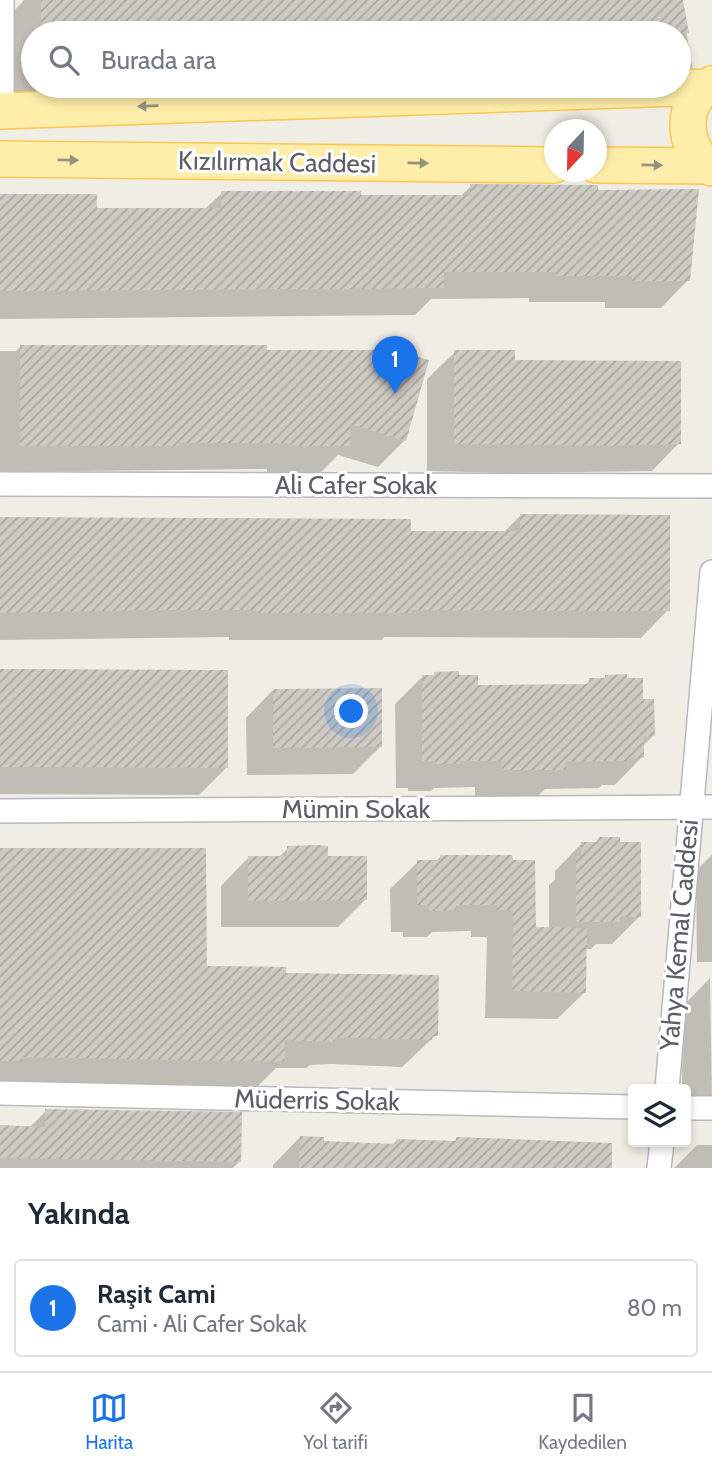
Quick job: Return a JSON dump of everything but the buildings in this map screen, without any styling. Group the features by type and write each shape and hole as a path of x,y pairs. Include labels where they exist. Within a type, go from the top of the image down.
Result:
{"main road":[{"path":"691,87 709,86"},
{"path":"709,86 695,99 689,112 687,127 690,142 710,167"},
{"path":"1,111 369,98"},
{"name":"Kızılırmak Caddesi","path":"0,159 544,164"},
{"path":"607,165 710,167"}],"street":[{"path":"1,111 2,0"},
{"name":"Ali Cafer Sokak","path":"0,484 712,486"},
{"name":"Yahya Kemal Caddesi","path":"668,1084 701,807 712,572"},
{"name":"Mümin Sokak","path":"0,811 701,807"},
{"name":"Müderris Sokak","path":"0,1093 628,1107"},
{"path":"691,1108 712,1108"},
{"path":"659,1168 661,1147"}],"place":[{"name":"Raşit Cami","path":"395,394"}]}
